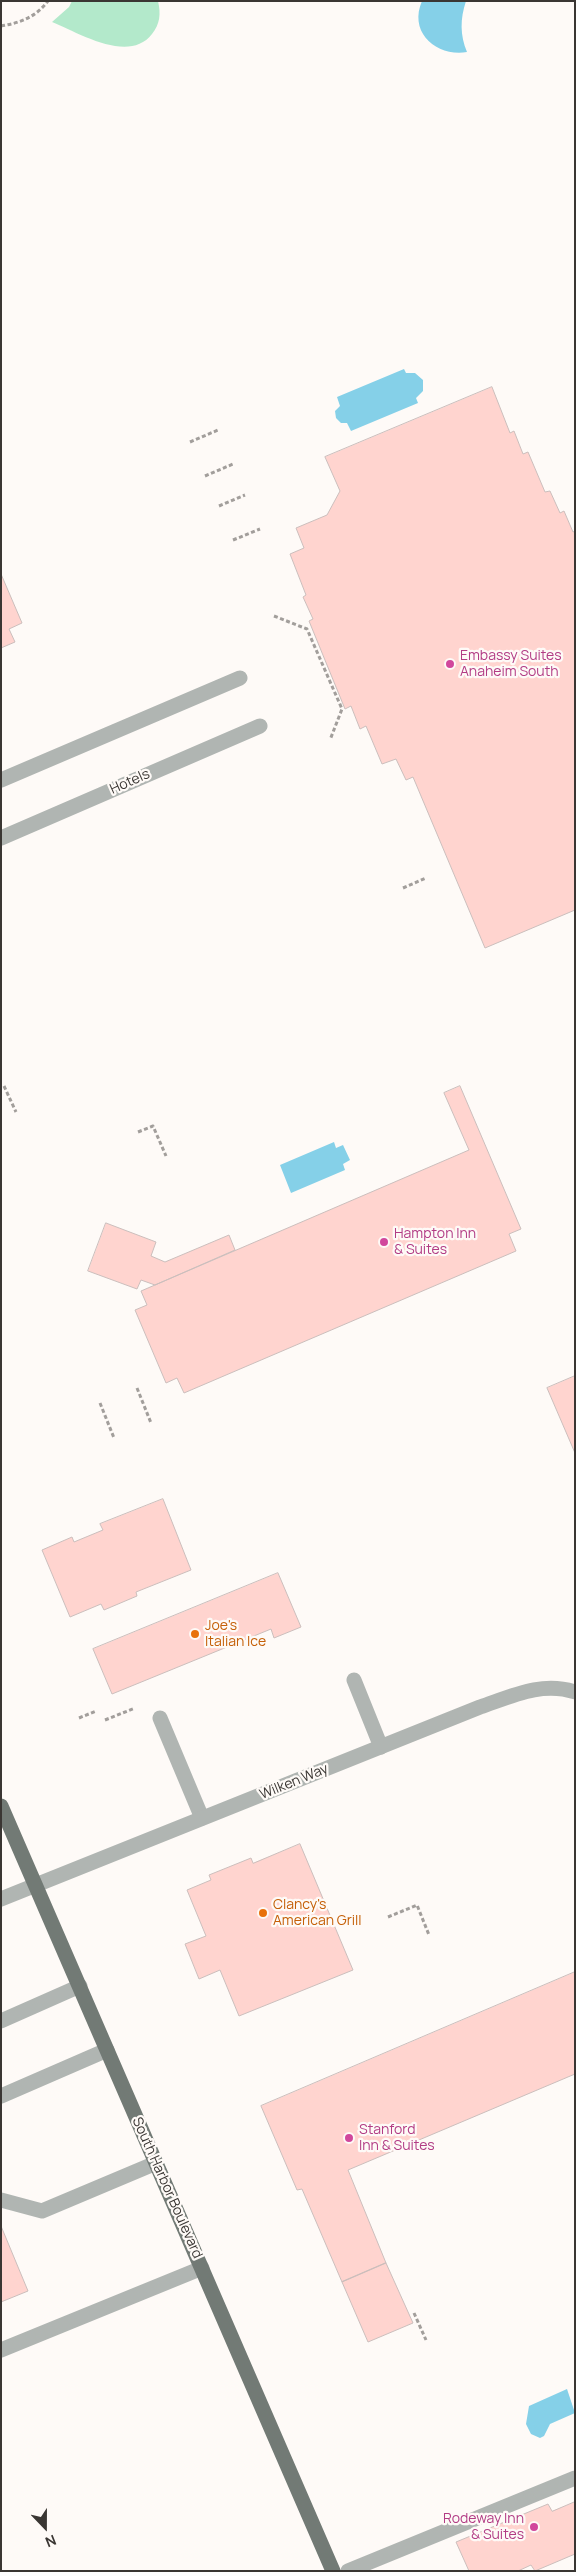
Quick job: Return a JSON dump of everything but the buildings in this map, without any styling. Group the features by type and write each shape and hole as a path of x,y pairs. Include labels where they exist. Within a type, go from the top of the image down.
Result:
{"main road":[{"name":"South Harbor Boulevard","path":"1,1806 333,2571"}],"street":[{"path":"1,780 240,678"},
{"name":"Hotels","path":"1,838 260,726"},
{"path":"354,1680 382,1746"},
{"name":"Wilken Way","path":"1,1899 480,1707 535,1688 553,1687 575,1692"},
{"path":"160,1718 202,1818"},
{"path":"1,2021 80,1986"},
{"path":"1,2096 107,2050"},
{"path":"1,2200 42,2211 156,2163"},
{"path":"1,2350 202,2268"},
{"path":"348,2571 575,2478"}],"path":[{"path":"1,26 19,23 27,19 48,1"},
{"path":"190,442 218,430"},
{"path":"206,476 232,464"},
{"path":"219,506 245,495"},
{"path":"234,540 260,529"},
{"path":"274,616 307,629 342,709 330,740"},
{"path":"403,888 426,878"},
{"path":"4,1086 16,1112"},
{"path":"138,1132 153,1126 166,1156"},
{"path":"137,1388 151,1423"},
{"path":"100,1403 114,1438"},
{"path":"105,1720 135,1708"},
{"path":"79,1718 96,1711"},
{"path":"388,1917 417,1905 429,1935"},
{"path":"414,2313 426,2340"}],"green space":[{"path":"72,1 158,1 159,19 155,30 142,43 130,46 117,46 89,39 52,22 69,7"}],"water":[{"path":"422,1 466,1 462,27 467,52 445,51 428,40 422,33 419,23"},
{"path":"404,369 406,373 415,373 423,380 423,391 416,398 418,403 351,431 347,423 341,423 336,418 335,411 340,406 337,397"},
{"path":"334,1142 336,1148 343,1145 350,1160 343,1164 345,1170 291,1193 280,1165"},
{"path":"567,2389 575,2413 550,2424 544,2436 540,2438 531,2434 526,2424 529,2406"}],"place":[{"name":"Embassy Suites Anaheim South","path":"450,664"},
{"name":"Hampton Inn & Suites","path":"384,1242"},
{"name":"Joe's Italian Ice","path":"195,1634"},
{"name":"Clancy's American Grill","path":"263,1913"},
{"name":"Stanford Inn & Suites","path":"349,2138"},
{"name":"Rodeway Inn & Suites","path":"534,2527"}]}
